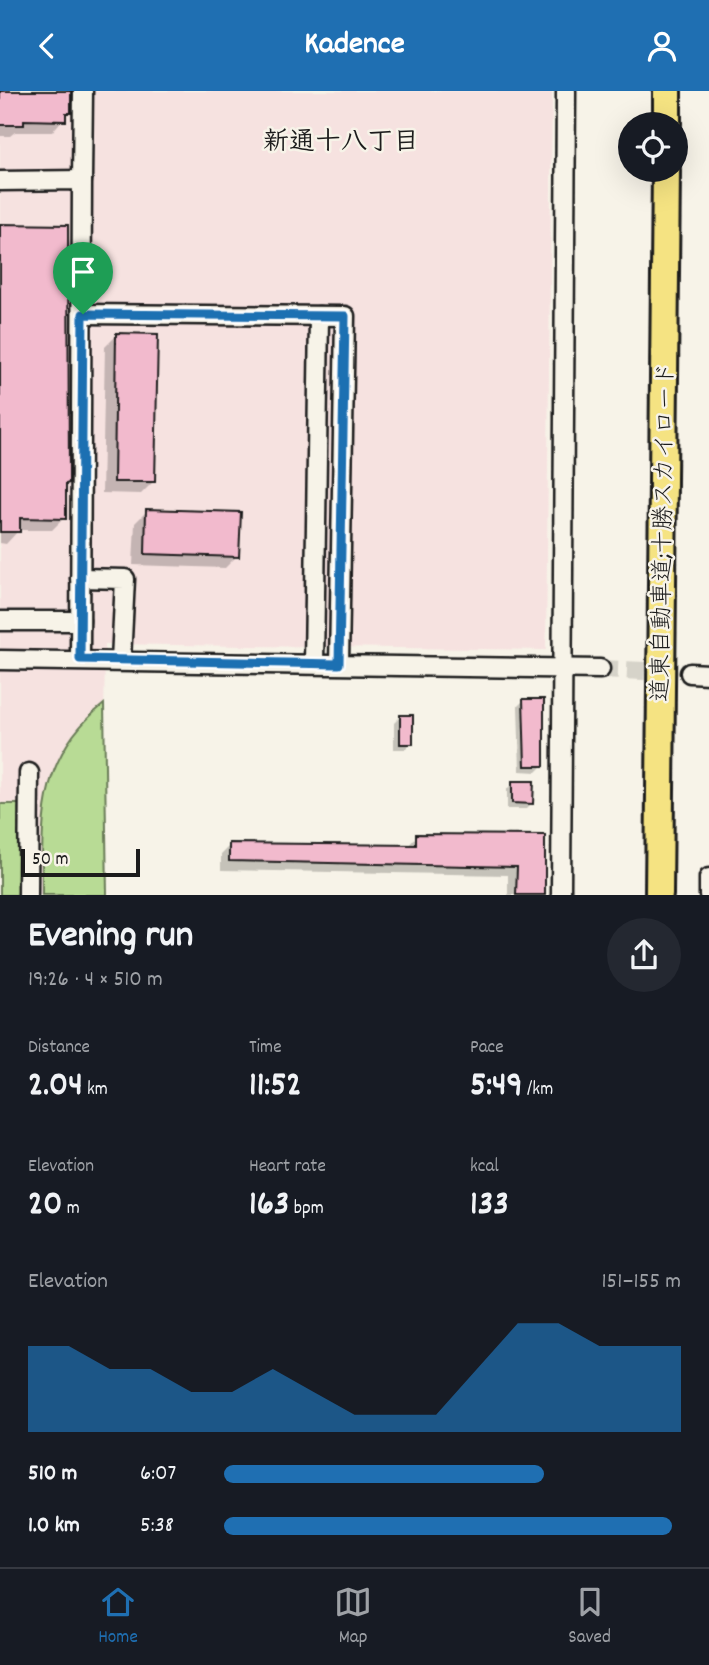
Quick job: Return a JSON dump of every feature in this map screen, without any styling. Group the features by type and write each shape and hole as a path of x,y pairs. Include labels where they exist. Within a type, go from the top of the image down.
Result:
{"highway":[{"path":"667,91 667,112"},
{"name":"道東自動車道;十勝スカイロード","path":"659,895 666,182"}],"street":[{"path":"80,659 83,91"},
{"path":"561,895 566,91"},
{"path":"0,181 82,180"},
{"path":"83,314 345,316 339,664"},
{"path":"314,664 319,316"},
{"path":"80,578 125,579 121,660"},
{"path":"0,621 80,621"},
{"path":"0,660 80,659 600,669"},
{"path":"690,673 709,674"},
{"path":"28,895 29,773"},
{"path":"709,878 709,895"}],"shaded area":[{"path":"0,91 552,91 546,650 105,644 102,895 0,895"}],"green space":[{"path":"104,704 107,895 42,895 44,815 55,767 66,745 82,724"},
{"path":"0,804 22,804 22,895 0,895"}],"building":[{"path":"0,91 71,91 71,113 66,113 66,121 24,120 24,125 0,125"},
{"path":"0,224 68,225 69,483 66,484 66,519 20,518 20,532 0,532"},
{"path":"116,333 158,334 155,482 114,482"},
{"path":"146,509 241,512 239,557 145,554"},
{"path":"523,699 544,699 544,766 525,766"},
{"path":"400,715 413,715 413,744 400,744"},
{"path":"512,781 534,781 533,804 512,803"},
{"path":"416,834 545,835 545,895 516,895 517,867 229,861 229,843 416,845"}],"tunnel":[{"path":"600,669 690,673"}],"district":[{"name":"新通十八丁目","path":"341,140"}],"route":[{"path":"83,314 345,316 339,664 80,659 83,314"}]}
